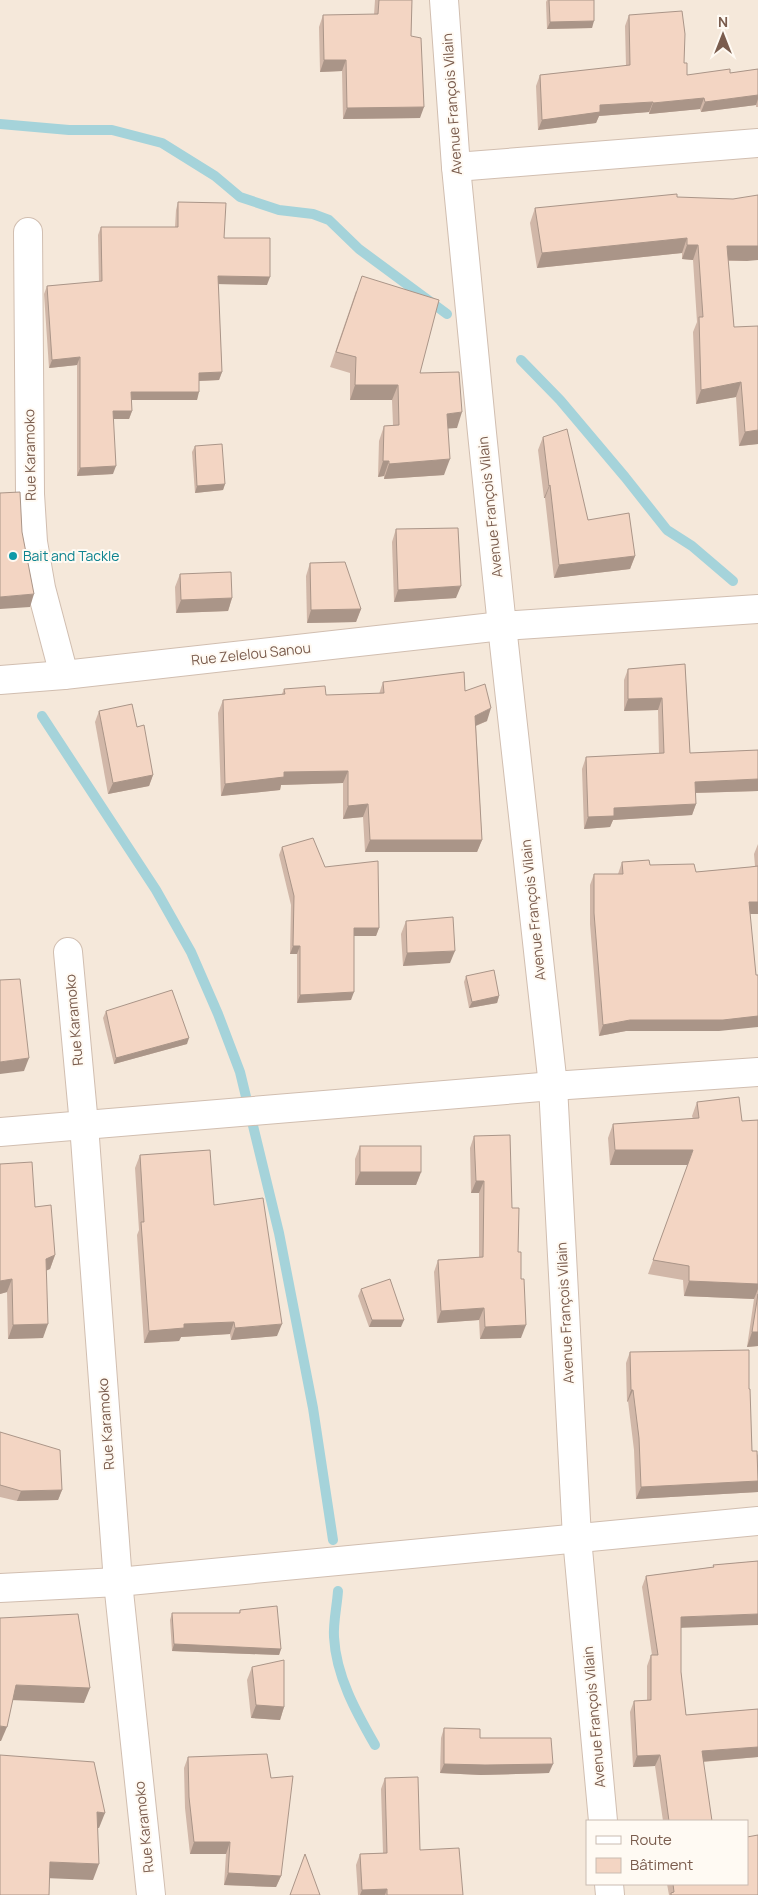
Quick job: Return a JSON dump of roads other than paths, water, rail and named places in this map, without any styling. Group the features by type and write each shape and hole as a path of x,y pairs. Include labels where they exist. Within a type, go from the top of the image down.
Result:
{"street":[{"name":"Avenue François Vilain","path":"444,0 456,167 502,626 553,1086 577,1538 603,1820"},
{"path":"456,167 758,143"},
{"name":"Rue Karamoko","path":"28,232 30,494 33,542 41,588 64,674"},
{"name":"Rue Zelelou Sanou","path":"0,680 502,626 758,609"},
{"name":"Rue Karamoko","path":"68,952 84,1125 118,1582 151,1895"},
{"path":"0,1132 553,1086 758,1072"},
{"path":"0,1588 118,1582 758,1521"}],"waterway":[{"path":"0,124 69,130 112,130 162,143 215,176 240,197 279,210 313,214 329,220 359,249 447,314"},
{"path":"521,360 560,400 667,530 692,546 733,581"},
{"path":"42,716 156,890 191,952 218,1014 240,1072 279,1233 313,1408 333,1540"},
{"path":"338,1591 334,1632 339,1666 354,1707 375,1745"}],"place":[{"name":"Bait and Tackle","path":"13,556"}]}
